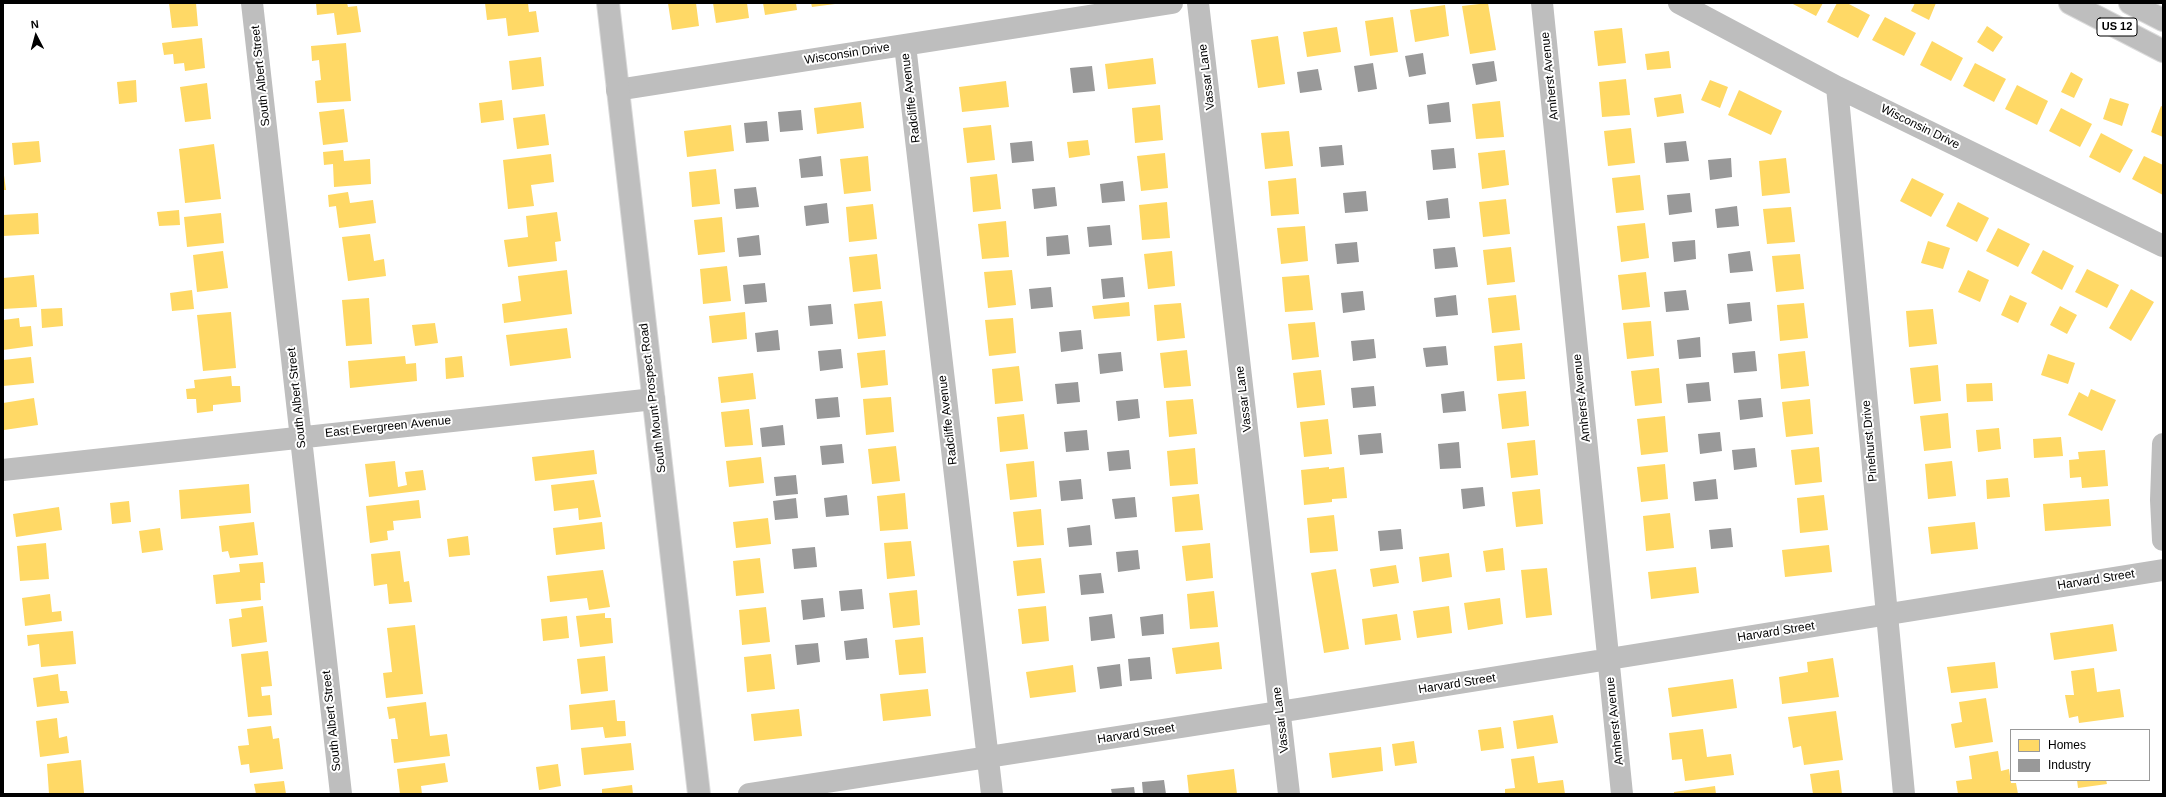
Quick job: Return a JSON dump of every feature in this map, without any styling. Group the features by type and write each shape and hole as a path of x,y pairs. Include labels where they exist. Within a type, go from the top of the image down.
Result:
{"street":[{"name":"South Albert Street","path":"252,3 341,794"},
{"name":"South Mount Prospect Road","path":"608,3 699,794"},
{"name":"Wisconsin Drive","path":"617,90 1172,3"},
{"name":"Vassar Lane","path":"1198,3 1289,794"},
{"name":"Amherst Avenue","path":"1542,3 1622,794"},
{"name":"Wisconsin Drive","path":"1679,3 1837,87 2163,246"},
{"name":"US 12","path":"2070,3 2163,51"},
{"name":"US 12","path":"2130,3 2163,20"},
{"name":"Radcliffe Avenue","path":"905,45 992,794"},
{"name":"Pinehurst Drive","path":"1837,87 1904,794"},
{"name":"East Evergreen Avenue","path":"3,470 654,399"},
{"path":"2163,444 2160,500 2163,540"},
{"name":"Harvard Street","path":"749,794 1609,660 2163,570"}],"building: Homes":[{"path":"169,3 196,3 198,26 172,28"},
{"path":"316,3 347,3 348,7 357,6 361,32 337,35 334,13 317,15"},
{"path":"485,3 528,3 529,12 536,11 539,32 508,36 506,18 487,20"},
{"path":"668,3 696,3 699,26 672,30"},
{"path":"713,3 747,3 749,18 716,23"},
{"path":"763,3 796,3 797,10 765,15"},
{"path":"811,3 835,3 835,4 812,7"},
{"path":"1488,3 1496,50 1470,54 1462,6"},
{"path":"1791,3 1823,3 1816,16"},
{"path":"1837,3 1847,3 1870,15 1858,38 1827,22"},
{"path":"1915,3 1936,3 1929,20 1911,11"},
{"path":"1445,5 1449,36 1415,42 1410,10"},
{"path":"1393,17 1398,52 1370,56 1365,21"},
{"path":"1885,17 1916,33 1904,56 1872,40"},
{"path":"1987,26 2003,37 1993,52 1977,42"},
{"path":"1337,27 1341,52 1307,57 1303,32"},
{"path":"1622,28 1626,63 1598,66 1594,31"},
{"path":"1278,36 1285,84 1258,88 1251,40"},
{"path":"202,38 205,68 185,71 184,63 174,64 173,54 164,55 162,43"},
{"path":"1932,41 1963,58 1951,81 1920,65"},
{"path":"346,43 351,101 317,103 315,81 321,80 319,60 312,61 311,46"},
{"path":"1669,51 1671,68 1647,70 1645,54"},
{"path":"541,57 544,86 512,90 509,61"},
{"path":"1153,58 1156,84 1108,89 1105,64"},
{"path":"1975,63 2006,79 1994,102 1963,86"},
{"path":"2071,72 2083,79 2074,98 2061,92"},
{"path":"1626,79 1630,115 1602,117 1599,82"},
{"path":"136,80 137,102 119,104 117,82"},
{"path":"1710,80 1728,87 1720,108 1701,100"},
{"path":"1006,81 1009,107 962,112 959,87"},
{"path":"207,83 211,119 185,122 180,87"},
{"path":"2017,85 2048,101 2037,125 2005,109"},
{"path":"1739,90 1782,111 1771,135 1728,115"},
{"path":"1681,94 1684,113 1657,117 1654,98"},
{"path":"2110,98 2129,104 2122,126 2103,119"},
{"path":"502,100 504,120 481,123 479,103"},
{"path":"1500,101 1504,137 1476,139 1472,104"},
{"path":"861,102 864,128 817,134 814,108"},
{"path":"1160,105 1163,140 1135,143 1132,108"},
{"path":"2161,106 2163,107 2163,137 2151,132"},
{"path":"2061,108 2092,124 2080,147 2049,131"},
{"path":"344,109 348,142 323,145 319,112"},
{"path":"545,114 549,145 517,149 513,118"},
{"path":"731,125 734,151 687,157 684,131"},
{"path":"991,125 995,160 967,163 963,128"},
{"path":"1631,128 1635,163 1608,166 1604,131"},
{"path":"1289,131 1293,166 1265,169 1261,133"},
{"path":"2101,133 2133,150 2120,173 2089,157"},
{"path":"1088,140 1090,155 1069,158 1067,142"},
{"path":"39,141 41,162 14,165 12,143"},
{"path":"214,144 221,199 185,203 179,149"},
{"path":"343,150 344,161 370,159 371,184 334,187 333,164 324,165 323,152"},
{"path":"1505,150 1509,185 1482,189 1478,153"},
{"path":"1165,153 1168,188 1141,191 1137,156"},
{"path":"551,154 554,182 531,185 534,206 508,209 503,160"},
{"path":"868,156 871,191 844,194 840,159"},
{"path":"2144,156 2163,165 2163,195 2132,179"},
{"path":"1786,158 1790,193 1762,196 1759,161"},
{"path":"3,168 6,190 3,190"},
{"path":"716,169 720,204 692,207 689,172"},
{"path":"997,174 1001,209 973,212 970,177"},
{"path":"1640,175 1644,210 1616,213 1612,178"},
{"path":"1296,178 1299,214 1271,216 1268,181"},
{"path":"1912,178 1944,194 1931,217 1900,201"},
{"path":"348,192 350,203 373,200 376,223 339,228 336,206 329,207 328,195"},
{"path":"1506,199 1510,234 1483,237 1479,202"},
{"path":"1167,202 1170,238 1142,240 1139,205"},
{"path":"1958,202 1989,218 1977,242 1946,226"},
{"path":"873,204 877,239 849,242 846,207"},
{"path":"1791,207 1795,242 1767,244 1763,209"},
{"path":"179,210 180,225 159,226 157,212"},
{"path":"557,212 561,241 555,242 557,261 508,267 504,240 528,237 526,216"},
{"path":"38,213 39,234 3,236 3,215"},
{"path":"221,213 224,243 187,247 184,217"},
{"path":"722,217 725,252 698,255 694,220"},
{"path":"1006,221 1009,257 982,259 978,224"},
{"path":"1645,223 1649,258 1621,262 1617,226"},
{"path":"1305,226 1308,261 1281,264 1277,228"},
{"path":"1998,228 2030,244 2018,267 1986,251"},
{"path":"370,234 374,261 384,259 386,276 348,281 342,237"},
{"path":"1928,241 1950,248 1943,269 1921,263"},
{"path":"1511,247 1515,282 1487,285 1483,250"},
{"path":"2043,250 2074,266 2062,290 2031,273"},
{"path":"223,251 228,288 197,292 193,255"},
{"path":"1172,251 1175,286 1148,289 1144,254"},
{"path":"877,254 881,289 853,292 849,257"},
{"path":"1800,254 1804,289 1776,292 1772,256"},
{"path":"727,266 731,301 703,304 700,269"},
{"path":"2087,269 2119,285 2107,308 2075,292"},
{"path":"567,270 572,314 504,323 502,304 521,301 518,276"},
{"path":"1012,270 1016,305 988,308 984,272"},
{"path":"1968,270 1989,280 1980,302 1958,292"},
{"path":"1646,272 1650,307 1622,310 1618,275"},
{"path":"34,275 37,307 3,309 3,278"},
{"path":"1309,275 1313,310 1285,312 1282,277"},
{"path":"2131,289 2154,302 2131,341 2109,328"},
{"path":"192,290 194,309 172,311 170,293"},
{"path":"1516,295 1520,330 1492,333 1488,298"},
{"path":"2010,295 2027,303 2018,323 2001,315"},
{"path":"369,298 372,344 346,346 342,300"},
{"path":"882,301 886,336 858,339 854,304"},
{"path":"1129,302 1130,316 1094,319 1092,306"},
{"path":"1181,303 1185,338 1157,341 1154,305"},
{"path":"1804,303 1808,338 1780,341 1777,305"},
{"path":"2060,306 2077,315 2067,334 2050,325"},
{"path":"62,308 63,326 42,328 41,309"},
{"path":"1933,309 1937,344 1909,347 1906,311"},
{"path":"231,312 236,368 203,371 197,315"},
{"path":"745,312 747,339 712,343 709,316"},
{"path":"19,318 20,327 31,326 33,346 3,350 3,320"},
{"path":"1013,318 1016,353 989,356 985,320"},
{"path":"1651,321 1654,356 1627,359 1623,323"},
{"path":"1315,322 1319,357 1292,360 1288,324"},
{"path":"435,323 438,343 415,346 412,325"},
{"path":"567,328 571,358 510,366 506,335"},
{"path":"1522,343 1525,379 1497,381 1494,346"},
{"path":"885,350 888,385 861,388 857,353"},
{"path":"1187,350 1191,386 1164,388 1160,353"},
{"path":"1805,351 1809,386 1781,389 1778,354"},
{"path":"2048,354 2075,363 2068,384 2041,375"},
{"path":"405,356 406,364 416,363 417,381 350,388 348,361"},
{"path":"462,356 464,377 446,379 445,358"},
{"path":"31,357 34,383 3,386 3,360"},
{"path":"1938,365 1941,401 1914,404 1910,368"},
{"path":"1019,366 1023,401 995,404 992,369"},
{"path":"1659,368 1662,403 1635,406 1631,371"},
{"path":"1321,370 1325,405 1297,408 1293,373"},
{"path":"753,373 756,399 721,403 718,377"},
{"path":"231,376 232,386 240,386 241,402 213,405 213,411 197,413 196,399 187,399 186,389 195,388 194,380"},
{"path":"1992,383 1993,401 1967,402 1966,384"},
{"path":"2091,389 2116,400 2102,431 2068,415 2079,392 2088,397"},
{"path":"1526,391 1529,426 1502,429 1498,394"},
{"path":"891,397 894,432 866,435 863,399"},
{"path":"34,398 38,425 4,430 3,403"},
{"path":"1193,399 1197,434 1169,437 1166,401"},
{"path":"1810,399 1813,434 1786,437 1782,402"},
{"path":"749,409 753,445 725,447 721,412"},
{"path":"1948,413 1951,448 1924,451 1920,416"},
{"path":"1024,414 1028,449 1000,452 997,417"},
{"path":"1665,416 1668,452 1641,455 1637,419"},
{"path":"1328,419 1332,454 1304,457 1300,422"},
{"path":"1999,428 2001,449 1978,452 1976,430"},
{"path":"2061,437 2063,456 2034,458 2033,439"},
{"path":"1535,440 1538,475 1511,478 1507,443"},
{"path":"896,446 900,481 872,484 868,449"},
{"path":"1819,447 1822,482 1795,485 1791,450"},
{"path":"1195,448 1198,484 1170,486 1167,451"},
{"path":"594,450 597,474 535,481 532,457"},
{"path":"2105,450 2108,486 2082,488 2081,477 2070,478 2069,460 2079,459 2078,452"},
{"path":"761,457 764,483 729,487 726,461"},
{"path":"395,461 398,487 407,485 405,472 423,470 426,490 369,497 365,464"},
{"path":"1034,461 1037,497 1010,500 1006,464"},
{"path":"1952,461 1956,496 1928,499 1925,464"},
{"path":"1665,464 1668,499 1641,502 1637,467"},
{"path":"1329,467 1329,469 1344,467 1347,498 1332,499 1332,502 1304,505 1301,470"},
{"path":"2008,478 2010,497 1987,499 1986,480"},
{"path":"594,480 601,517 579,520 578,508 554,511 551,485"},
{"path":"249,484 251,513 181,519 179,490"},
{"path":"1540,489 1543,524 1516,527 1512,492"},
{"path":"905,493 908,529 880,531 877,496"},
{"path":"1199,494 1203,530 1175,532 1172,497"},
{"path":"1824,495 1828,530 1800,533 1797,498"},
{"path":"2109,499 2111,526 2045,531 2043,504"},
{"path":"419,500 421,518 393,521 394,530 387,531 388,540 370,543 366,506"},
{"path":"129,501 131,522 112,524 110,503"},
{"path":"59,507 62,530 16,537 13,514"},
{"path":"1041,509 1044,545 1017,547 1013,512"},
{"path":"1670,513 1674,548 1646,551 1643,516"},
{"path":"1334,515 1338,551 1310,553 1307,518"},
{"path":"768,518 771,544 736,548 733,522"},
{"path":"254,522 258,555 230,558 228,551 222,552 219,526"},
{"path":"602,522 605,549 556,555 553,528"},
{"path":"1975,522 1978,549 1931,554 1928,527"},
{"path":"160,528 163,550 142,553 139,531"},
{"path":"468,536 470,555 449,557 447,539"},
{"path":"911,541 915,576 887,579 884,543"},
{"path":"46,543 49,579 20,581 17,546"},
{"path":"1210,543 1213,578 1186,581 1182,546"},
{"path":"1829,545 1832,572 1785,577 1782,550"},
{"path":"1503,548 1505,570 1486,572 1483,551"},
{"path":"400,551 404,582 409,581 412,602 389,604 387,584 374,586 371,554"},
{"path":"1449,553 1452,577 1422,582 1419,557"},
{"path":"760,558 764,593 736,596 733,561"},
{"path":"1041,558 1045,593 1017,596 1013,561"},
{"path":"263,562 265,583 260,583 261,600 216,604 213,575 240,572 239,564"},
{"path":"1396,565 1399,583 1373,587 1370,569"},
{"path":"1696,567 1699,593 1651,599 1648,572"},
{"path":"1547,568 1552,615 1526,618 1521,570"},
{"path":"1336,569 1349,649 1324,653 1311,573"},
{"path":"603,570 610,607 589,610 587,598 550,602 547,576"},
{"path":"917,590 920,625 893,628 889,593"},
{"path":"1214,591 1218,627 1190,629 1187,594"},
{"path":"50,594 52,612 61,611 62,621 25,626 22,598"},
{"path":"1500,598 1503,624 1468,630 1464,603"},
{"path":"263,606 267,642 232,647 229,619 242,617 241,609"},
{"path":"1046,606 1049,641 1022,644 1018,609"},
{"path":"1449,606 1452,633 1417,638 1413,611"},
{"path":"766,607 770,642 742,645 739,610"},
{"path":"605,613 605,618 611,618 613,643 580,647 576,616"},
{"path":"1397,614 1401,640 1365,645 1362,619"},
{"path":"567,616 569,638 543,641 541,619"},
{"path":"2113,624 2117,651 2054,660 2050,633"},
{"path":"415,625 423,694 386,698 383,673 392,672 387,628"},
{"path":"73,631 76,664 41,667 39,644 28,646 27,635"},
{"path":"923,637 926,673 899,675 895,640"},
{"path":"1219,642 1222,669 1176,674 1172,648"},
{"path":"268,651 272,686 261,687 262,696 270,695 272,715 248,717 241,654"},
{"path":"771,654 775,689 747,692 744,657"},
{"path":"605,656 608,691 581,694 577,659"},
{"path":"1833,658 1839,697 1782,704 1779,677 1808,672 1807,662"},
{"path":"1995,662 1998,688 1951,693 1947,667"},
{"path":"1073,665 1076,692 1030,698 1026,672"},
{"path":"2094,668 2097,692 2120,689 2124,717 2079,723 2078,716 2069,718 2065,695 2074,695 2071,671"},
{"path":"58,674 60,691 67,691 69,703 37,707 33,678"},
{"path":"1733,679 1737,708 1672,717 1668,688"},
{"path":"928,689 931,716 883,721 880,694"},
{"path":"1986,698 1993,742 1955,748 1951,724 1962,722 1959,702"},
{"path":"615,700 617,721 625,721 626,736 605,738 603,727 571,730 569,705"},
{"path":"426,702 430,736 447,734 450,756 394,763 391,739 398,739 395,718 389,719 387,707"},
{"path":"799,709 802,736 754,741 751,714"},
{"path":"1836,711 1843,760 1804,765 1801,746 1793,748 1788,717"},
{"path":"1553,715 1558,743 1517,749 1513,721"},
{"path":"57,718 59,738 67,736 69,753 40,757 36,721"},
{"path":"271,726 273,739 279,738 283,769 250,773 249,764 241,765 238,746 249,745 247,729"},
{"path":"1501,727 1504,748 1481,751 1478,730"},
{"path":"1703,729 1707,757 1731,754 1734,775 1685,781 1682,759 1672,760 1669,733"},
{"path":"1414,741 1417,763 1395,766 1392,744"},
{"path":"631,743 634,770 584,775 581,748"},
{"path":"1381,747 1383,771 1332,778 1329,753"},
{"path":"1998,751 2001,771 2009,769 2010,781 2011,783 2016,783 2018,794 1958,794 1956,781 1972,779 1969,756"},
{"path":"1534,756 1538,783 1563,780 1565,794 1505,794 1505,789 1515,788 1511,759"},
{"path":"81,760 84,793 49,794 47,764"},
{"path":"445,763 448,782 421,786 422,794 400,794 397,769"},
{"path":"558,764 561,786 539,790 536,767"},
{"path":"1234,769 1237,794 1189,794 1187,775"},
{"path":"1839,770 1842,794 1813,794 1810,774"},
{"path":"284,781 286,794 256,794 254,784"},
{"path":"2077,781 2106,781 2107,784 2078,788"},
{"path":"632,785 633,794 602,794 602,789"},
{"path":"1715,786 1716,794 1674,794 1674,792"}],"building: Industry":[{"path":"1423,53 1426,74 1409,77 1405,56"},
{"path":"1494,61 1497,81 1476,85 1472,64"},
{"path":"1373,63 1377,89 1358,92 1354,66"},
{"path":"1092,66 1095,91 1073,93 1070,68"},
{"path":"1318,69 1322,90 1300,93 1297,72"},
{"path":"1449,102 1451,122 1429,124 1427,105"},
{"path":"801,110 803,130 780,132 778,112"},
{"path":"767,121 769,141 746,143 744,123"},
{"path":"1032,141 1034,161 1012,163 1010,143"},
{"path":"1686,141 1689,161 1666,163 1664,143"},
{"path":"1342,145 1344,165 1321,167 1319,147"},
{"path":"1454,148 1456,168 1433,170 1431,150"},
{"path":"821,156 823,176 801,178 799,159"},
{"path":"1731,158 1732,177 1710,180 1708,160"},
{"path":"1123,181 1125,201 1102,203 1100,184"},
{"path":"756,187 759,207 736,209 734,189"},
{"path":"1055,187 1057,206 1034,209 1032,189"},
{"path":"1366,191 1368,211 1345,213 1343,193"},
{"path":"1690,193 1692,212 1669,215 1667,195"},
{"path":"1448,198 1450,218 1428,220 1426,201"},
{"path":"827,203 829,223 806,226 804,206"},
{"path":"1737,206 1739,226 1717,228 1715,209"},
{"path":"1110,225 1112,245 1089,247 1087,227"},
{"path":"759,235 761,255 739,257 737,238"},
{"path":"1068,235 1070,254 1047,256 1046,237"},
{"path":"1695,240 1696,259 1674,262 1672,242"},
{"path":"1357,242 1359,262 1337,264 1335,244"},
{"path":"1455,247 1458,267 1435,269 1433,249"},
{"path":"1750,251 1753,271 1730,273 1728,254"},
{"path":"1123,277 1125,297 1103,299 1101,279"},
{"path":"765,283 767,302 745,304 743,285"},
{"path":"1051,287 1053,307 1031,309 1029,289"},
{"path":"1686,290 1689,310 1666,312 1664,292"},
{"path":"1363,291 1365,310 1343,313 1341,293"},
{"path":"1456,295 1458,315 1436,317 1434,298"},
{"path":"1750,302 1752,321 1729,324 1727,304"},
{"path":"831,304 833,324 810,326 808,306"},
{"path":"778,330 780,350 757,352 755,333"},
{"path":"1081,330 1083,349 1061,352 1059,332"},
{"path":"1700,337 1701,357 1679,359 1677,340"},
{"path":"1374,339 1376,358 1353,361 1351,341"},
{"path":"1446,346 1448,365 1426,367 1423,348"},
{"path":"841,349 843,368 820,371 818,351"},
{"path":"1755,351 1757,371 1734,373 1732,353"},
{"path":"1121,352 1123,371 1100,374 1098,354"},
{"path":"1078,382 1080,402 1057,404 1055,384"},
{"path":"1709,382 1711,401 1688,403 1686,384"},
{"path":"1374,386 1376,406 1353,408 1351,388"},
{"path":"1464,391 1466,411 1443,413 1441,394"},
{"path":"838,397 840,417 817,419 815,399"},
{"path":"1761,398 1763,417 1740,420 1738,400"},
{"path":"1138,399 1140,418 1118,421 1116,401"},
{"path":"783,425 785,445 762,447 760,428"},
{"path":"1087,430 1089,450 1066,452 1064,432"},
{"path":"1720,432 1722,451 1700,454 1698,434"},
{"path":"1381,433 1383,453 1360,455 1358,435"},
{"path":"1459,442 1461,468 1440,469 1438,444"},
{"path":"842,444 844,463 822,465 820,446"},
{"path":"1755,448 1757,467 1734,470 1732,450"},
{"path":"1129,450 1131,469 1109,471 1107,452"},
{"path":"796,475 798,494 776,496 774,477"},
{"path":"1081,479 1083,499 1061,501 1059,481"},
{"path":"1716,479 1718,499 1695,501 1693,482"},
{"path":"1483,487 1485,506 1463,509 1461,489"},
{"path":"847,495 849,515 826,517 824,498"},
{"path":"1135,497 1137,517 1115,519 1112,499"},
{"path":"796,498 798,518 775,520 773,501"},
{"path":"1090,525 1092,545 1069,547 1067,528"},
{"path":"1731,528 1733,547 1711,549 1709,530"},
{"path":"1401,529 1403,549 1380,551 1378,531"},
{"path":"815,547 817,567 794,569 792,549"},
{"path":"1138,550 1140,569 1118,572 1116,552"},
{"path":"1101,573 1104,593 1081,595 1079,575"},
{"path":"862,589 864,609 841,611 839,591"},
{"path":"823,598 825,617 803,620 801,600"},
{"path":"1112,614 1115,638 1091,641 1089,617"},
{"path":"1163,614 1164,634 1142,636 1140,617"},
{"path":"867,638 869,658 846,660 844,641"},
{"path":"818,643 820,662 797,665 795,645"},
{"path":"1150,657 1152,679 1130,681 1128,659"},
{"path":"1120,664 1122,686 1100,689 1097,667"},
{"path":"1164,780 1166,794 1143,794 1142,782"},
{"path":"1134,787 1135,794 1112,794 1111,789"}]}
